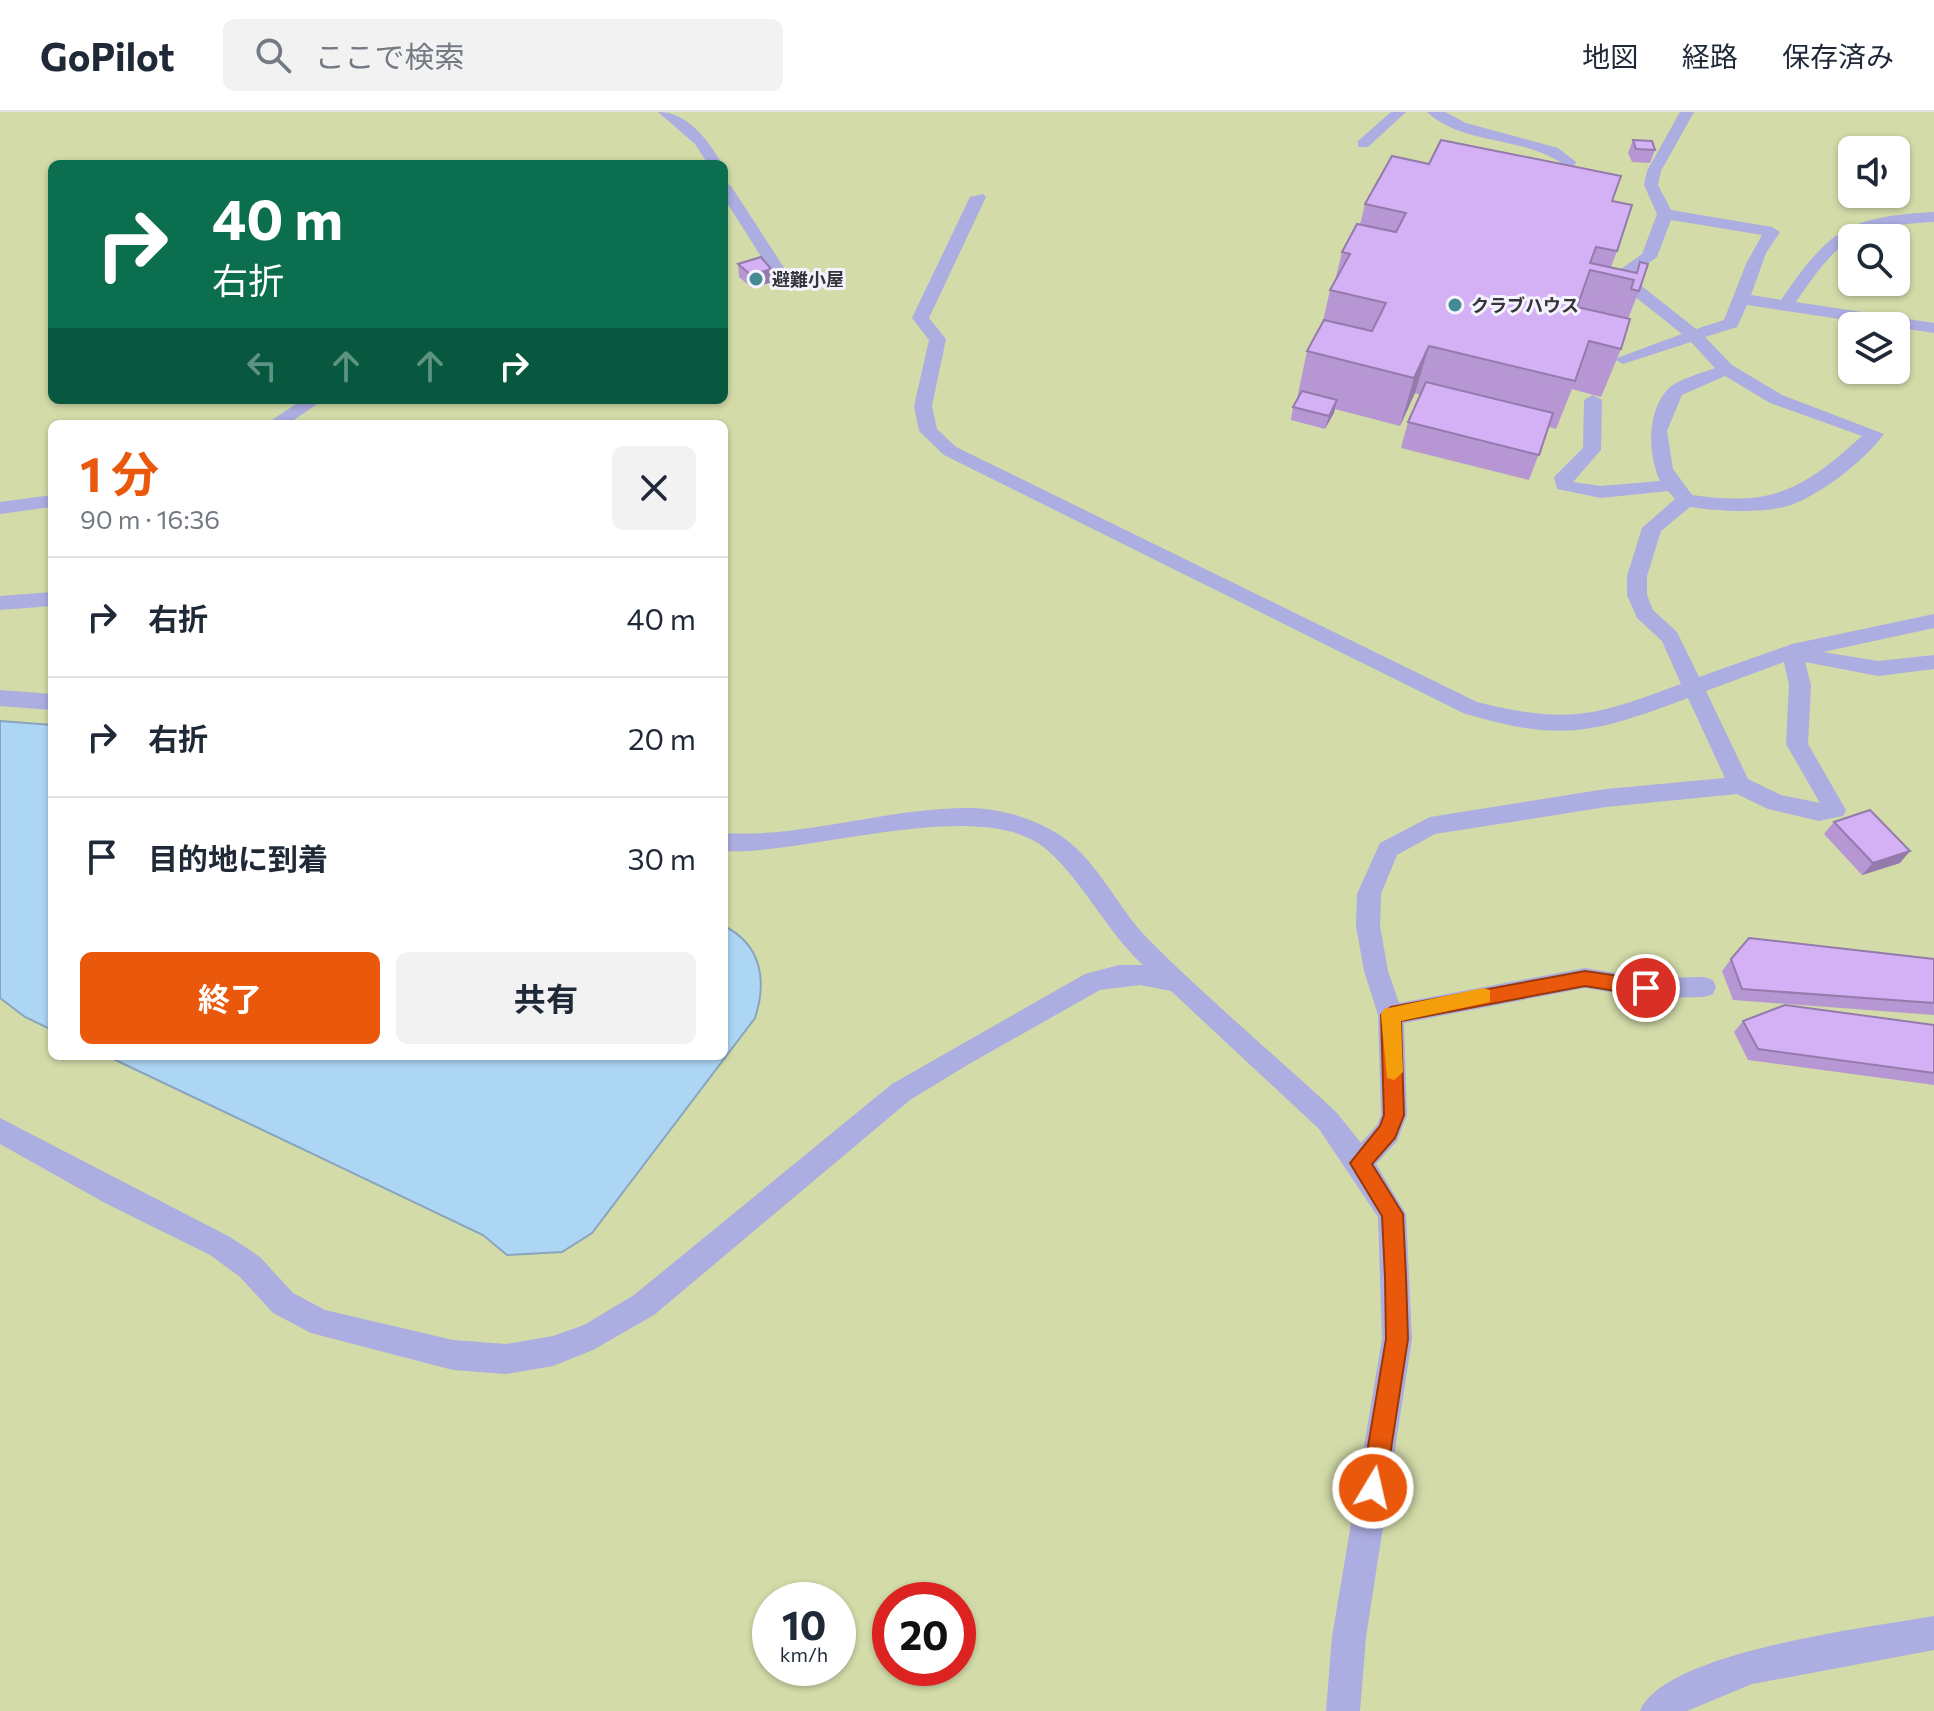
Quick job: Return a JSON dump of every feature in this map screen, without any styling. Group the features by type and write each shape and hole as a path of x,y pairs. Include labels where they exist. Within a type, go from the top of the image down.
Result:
{"street":[{"path":"665,112 701,141 713,160"},
{"path":"1363,144 1399,112"},
{"path":"1434,112 1461,126 1553,151 1569,162 1567,167"},
{"path":"1593,400 1592,450 1563,477 1564,485 1573,492 1679,492 1725,506 1789,499 1826,477 1875,434 1776,399 1726,369 1695,336 1630,285 1629,269 1649,257 1665,214 1651,185 1654,171 1687,112"},
{"path":"728,192 784,280"},
{"path":"978,197 925,302 920,318 938,339 923,406 928,431 950,451 1471,708 1522,721 1572,725 1608,719 1792,651 1934,621"},
{"path":"1623,359 1731,323 1743,299 1758,248 1772,232 1665,214"},
{"path":"1786,304 1823,249 1858,226 1876,220 1934,217"},
{"path":"1743,299 1934,328"},
{"path":"1679,492 1664,469 1658,431 1675,392 1726,369"},
{"path":"282,420 308,404"},
{"path":"1679,492 1652,528 1637,576 1637,595 1644,613 1670,637 1739,785"},
{"path":"0,508 48,502"},
{"path":"0,603 48,599"},
{"path":"1792,651 1848,666 1895,671 1934,662"},
{"path":"1360,1163 1388,1132 1394,1115 1391,1015 1376,971 1368,926 1369,894 1388,849 1430,826 1606,798 1739,785 1776,803 1819,812 1835,810 1797,744 1800,685 1792,651"},
{"path":"0,698 48,702"},
{"path":"728,842 758,844 889,823 973,817 1015,823 1052,841 1081,871 1138,945 1328,1121 1360,1163 1392,1214 1397,1339 1349,1637 1343,1711"},
{"path":"0,1130 115,1194 220,1246 250,1267 283,1303 321,1323 453,1355 506,1359 553,1351 593,1336 644,1305 901,1092 987,1041 1094,981 1119,975 1178,982"},
{"path":"1391,1015 1585,978 1646,988 1704,987"},
{"path":"1657,1711 1671,1699 1742,1669 1934,1633"}],"green space":[{"path":"0,112 1934,112 1934,1711 0,1711"}],"water":[{"path":"0,721 48,725 48,1028 25,1017 0,998"},
{"path":"728,928 747,943 758,965 761,991 755,1018 728,1054"},
{"path":"115,1060 723,1060 592,1233 562,1252 507,1255 483,1235"}],"building":[{"name":"クラブハウス","path":"1441,140 1621,176 1612,201 1632,205 1617,251 1596,247 1590,263 1637,273 1640,262 1648,264 1639,291 1631,289 1634,280 1590,270 1577,307 1630,319 1621,349 1589,341 1575,381 1429,346 1414,378 1307,351 1324,320 1372,331 1386,303 1330,290 1350,254 1342,252 1357,224 1396,232 1406,213 1365,204 1392,156 1429,164"},
{"path":"1633,140 1652,141 1655,150 1636,149"},
{"path":"761,257 771,269 751,275 738,264"},
{"path":"1426,382 1553,413 1539,455 1408,422"},
{"path":"1302,391 1337,400 1329,416 1293,407"},
{"path":"1870,810 1910,851 1873,863 1834,822"},
{"path":"1749,938 1934,959 1934,1003 1742,989 1731,959"},
{"path":"1785,1005 1934,1025 1934,1073 1758,1049 1743,1021"}],"slow traffic":[{"path":"1394,1072 1391,1015 1483,996"}],"place":[{"name":"避難小屋","path":"756,279"},
{"name":"クラブハウス","path":"1455,305"}],"route":[{"path":"1373,1488 1397,1339 1396,1277 1392,1214 1360,1163 1388,1132 1394,1115 1391,1015 1550,982 1585,978 1646,988"}]}
